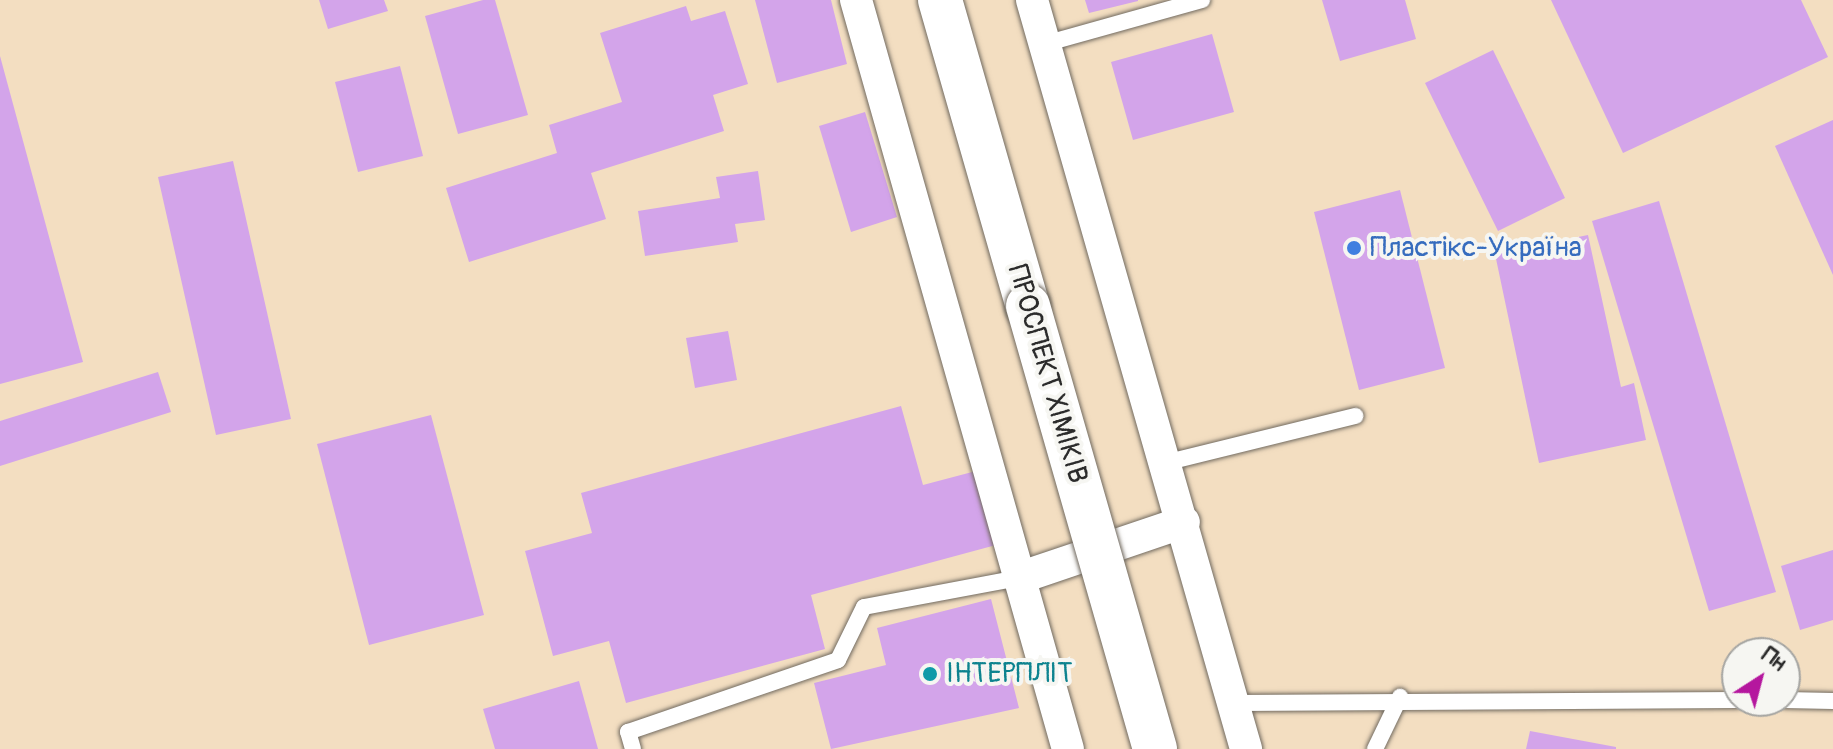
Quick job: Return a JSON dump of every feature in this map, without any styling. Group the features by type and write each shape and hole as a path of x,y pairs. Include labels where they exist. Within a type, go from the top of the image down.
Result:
{"main road":[{"name":"ПРОСПЕКТ ХІМІКІВ","path":"940,0 1155,749"}],"street":[{"path":"856,0 1068,749"},
{"path":"1032,0 1048,43 1237,703 1246,749"},
{"path":"1019,578 1184,522"}],"lane":[{"path":"1048,43 1202,0"},
{"path":"1168,462 1355,416"},
{"path":"633,749 628,732 838,660 864,607 1019,578"},
{"path":"1237,703 1400,697 1721,700"},
{"path":"1375,749 1400,697"},
{"path":"1801,700 1833,701"}],"building":[{"path":"319,0 384,0 388,11 328,29"},
{"path":"483,0 495,0 528,115 458,134 425,16"},
{"path":"755,0 831,0 847,64 777,83"},
{"path":"1085,0 1138,0 1138,1 1089,13"},
{"path":"1322,0 1405,0 1416,39 1340,61"},
{"path":"1551,0 1801,0 1828,57 1623,153"},
{"path":"686,6 691,21 725,11 748,84 713,95 724,131 591,173 606,219 469,262 446,188 557,153 549,125 622,102 600,33"},
{"path":"1212,34 1234,112 1133,140 1111,62"},
{"path":"1493,50 1565,198 1498,231 1425,83"},
{"path":"0,56 83,362 0,384"},
{"path":"400,66 423,156 358,172 335,82"},
{"path":"865,112 897,217 851,232 819,126"},
{"path":"1833,120 1833,275 1775,146"},
{"path":"233,161 291,419 216,435 158,177"},
{"path":"758,171 765,220 735,224 738,242 645,256 638,211 720,198 716,177"},
{"path":"1400,190 1445,368 1359,390 1314,212"},
{"path":"1659,201 1776,592 1709,611 1592,221"},
{"path":"1588,235 1621,387 1634,383 1646,440 1539,463 1495,254"},
{"path":"728,331 737,380 695,388 686,338"},
{"path":"158,372 171,412 0,466 0,421"},
{"path":"901,406 923,485 976,471 996,545 811,595 825,649 626,703 609,641 553,656 525,551 592,533 581,493"},
{"path":"431,415 484,615 369,645 317,444"},
{"path":"1833,550 1833,620 1800,630 1781,566"},
{"name":"ІНТЕРПЛІТ","path":"991,599 1019,708 831,749 814,683 886,665 877,628"},
{"path":"579,681 598,749 495,749 483,709"},
{"path":"1530,731 1616,747 1616,749 1526,749"}],"place":[{"name":"Пластікс-Україна","path":"1354,248"},
{"name":"ІНТЕРПЛІТ","path":"930,674"}]}
